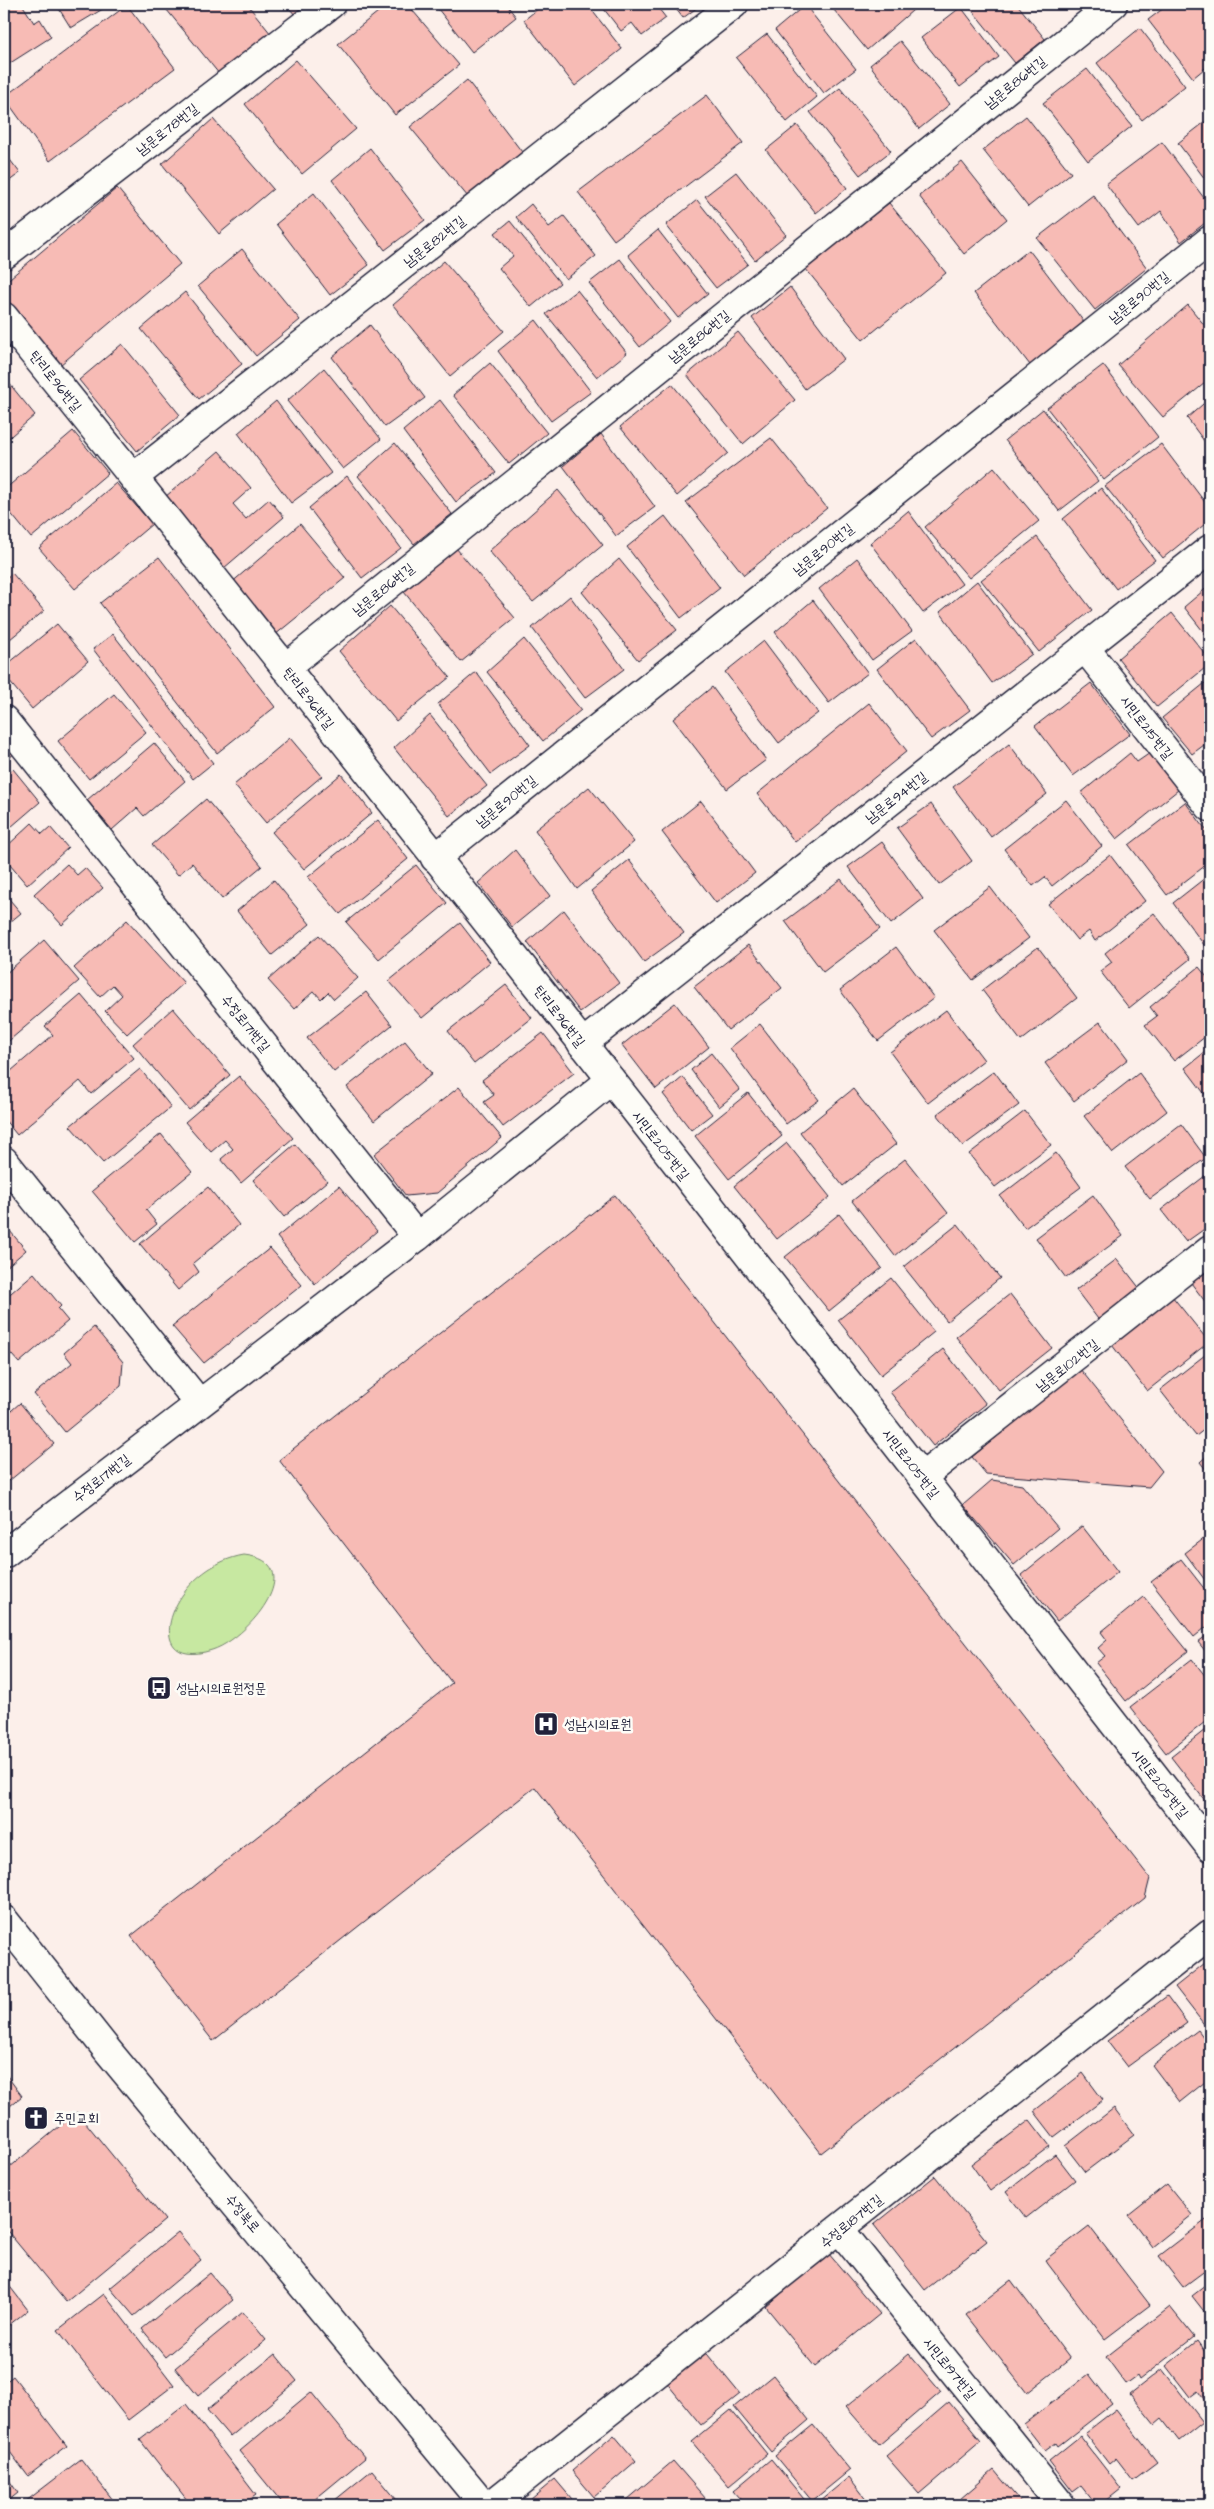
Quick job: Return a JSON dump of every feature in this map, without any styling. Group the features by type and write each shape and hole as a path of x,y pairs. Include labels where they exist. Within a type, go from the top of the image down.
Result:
{"street":[{"name":"남문로78번길","path":"4,255 331,4"},
{"name":"남문로82번길","path":"134,477 734,4"},
{"name":"남문로86번길","path":"285,668 1113,4"},
{"name":"남문로90번길","path":"435,858 1210,240"},
{"name":"탄리로96번길","path":"4,317 134,477 611,1080"},
{"name":"남문로94번길","path":"582,1044 1210,549"},
{"name":"시민로215번길","path":"1085,648 1210,807"},
{"name":"수정로171번길","path":"4,720 417,1237"},
{"name":"수정로171번길","path":"4,1553 417,1237 611,1080"},
{"name":"시민로205번길","path":"611,1080 1210,1847"},
{"path":"4,1161 198,1403"},
{"name":"남문로102번길","path":"922,1477 1210,1250"},
{"name":"수정북로","path":"4,1920 108,2050 484,2505"},
{"name":"수정로187번길","path":"491,2505 840,2230 1210,1934"},
{"name":"시민로197번길","path":"840,2230 1060,2505"}],"green space":[{"path":"244,1555 264,1561 273,1571 273,1585 267,1601 256,1617 242,1632 212,1650 189,1653 175,1647 170,1634 172,1616 181,1597 197,1579 218,1564"}],"building":[{"path":"12,4 22,4 34,23 40,19 51,37 4,67 4,9"},
{"path":"56,4 111,4 71,28"},
{"path":"162,4 247,4 271,34 220,75"},
{"path":"286,4 309,4 295,15"},
{"path":"388,4 407,4 459,65 395,115 338,44"},
{"path":"434,4 506,4 516,17 472,52"},
{"path":"544,4 587,4 622,49 575,86 524,20"},
{"path":"600,4 655,4 666,18 642,36 632,23 621,31"},
{"path":"672,4 702,4 683,18"},
{"path":"829,4 920,4 867,50"},
{"path":"967,4 1017,4 1045,39 1015,63"},
{"path":"1169,4 1205,4 1210,11 1210,64 1193,78 1148,20"},
{"path":"127,5 175,68 50,161 4,97"},
{"path":"805,5 856,69 824,93 775,30"},
{"path":"961,7 999,57 960,87 921,38"},
{"path":"1140,28 1185,86 1142,120 1097,63"},
{"path":"767,34 817,97 787,122 736,58"},
{"path":"900,41 950,104 919,129 870,65"},
{"path":"296,60 356,129 302,174 245,104"},
{"path":"1087,69 1132,126 1088,161 1043,103"},
{"path":"467,80 522,152 468,197 410,127"},
{"path":"840,88 891,151 860,175 810,112"},
{"path":"707,95 743,143 614,240 578,192"},
{"path":"1026,116 1071,173 1028,207 983,150"},
{"path":"1210,118 1210,181 1208,183 1178,143"},
{"path":"213,119 273,189 219,234 162,164"},
{"path":"797,125 847,188 816,213 766,150"},
{"path":"1162,142 1210,206 1210,219 1181,242 1161,211 1139,228 1106,184"},
{"path":"370,148 425,220 385,250 332,180"},
{"path":"4,152 20,173 4,185"},
{"path":"962,162 1007,219 964,254 919,196"},
{"path":"736,172 786,235 755,260 705,196"},
{"path":"117,188 180,264 60,365 4,296 4,283"},
{"path":"314,193 369,265 330,295 276,224"},
{"path":"1093,195 1147,268 1095,310 1037,238"},
{"path":"697,200 748,264 716,288 666,225"},
{"path":"889,203 946,273 863,340 805,268"},
{"path":"531,204 549,227 564,216 596,256 566,279 516,217"},
{"path":"510,221 560,283 531,307 499,268 513,256 495,233"},
{"path":"658,230 708,294 678,318 628,255"},
{"path":"242,249 300,320 256,356 198,286"},
{"path":"1029,250 1084,322 1030,365 974,293"},
{"path":"620,259 670,322 640,347 589,283"},
{"path":"444,261 504,331 450,376 393,305"},
{"path":"790,287 844,359 805,389 752,318"},
{"path":"577,290 627,353 597,377 546,314"},
{"path":"185,292 242,364 199,399 141,329"},
{"path":"1188,305 1210,332 1210,379 1163,417 1118,365"},
{"path":"536,320 591,392 551,421 498,351"},
{"path":"370,325 425,398 385,427 332,357"},
{"path":"738,332 795,400 743,444 687,375"},
{"path":"122,344 180,415 137,451 79,380"},
{"path":"490,363 547,433 509,464 453,395"},
{"path":"1103,365 1158,437 1104,480 1047,408"},
{"path":"324,368 381,439 343,469 287,401"},
{"path":"4,377 35,415 4,442"},
{"path":"672,384 728,453 677,496 620,427"},
{"path":"1210,398 1210,449 1187,418"},
{"path":"440,400 496,473 456,502 403,431"},
{"path":"276,401 331,473 291,503 238,433"},
{"path":"1043,409 1098,481 1059,511 1005,440"},
{"path":"73,431 108,473 31,538 4,505 4,490"},
{"path":"601,434 655,507 616,536 563,466"},
{"path":"771,438 827,508 744,575 686,502"},
{"path":"395,443 452,514 414,544 358,476"},
{"path":"1161,444 1210,509 1210,520 1163,558 1105,486"},
{"path":"219,451 251,488 233,504 246,519 269,499 284,517 224,568 165,497"},
{"path":"994,467 1039,521 969,578 925,527"},
{"path":"347,476 401,548 362,578 309,508"},
{"path":"116,483 152,524 75,589 39,548"},
{"path":"1101,488 1155,560 1116,589 1063,519"},
{"path":"558,490 603,545 533,602 489,551"},
{"path":"908,511 962,584 923,613 870,543"},
{"path":"665,516 720,588 681,618 627,547"},
{"path":"300,524 345,578 275,635 230,584"},
{"path":"1037,537 1092,610 1039,652 981,580"},
{"path":"456,548 515,618 461,662 404,592"},
{"path":"159,557 275,707 217,753 100,603"},
{"path":"857,558 912,631 872,660 819,589"},
{"path":"619,559 677,630 638,660 582,592"},
{"path":"12,573 44,611 4,644 4,580"},
{"path":"977,581 1032,654 992,683 940,612"},
{"path":"1210,585 1210,640 1184,607"},
{"path":"570,596 624,669 585,698 532,628"},
{"path":"813,600 868,673 829,703 775,632"},
{"path":"390,606 450,677 396,721 339,651"},
{"path":"1172,613 1210,660 1210,664 1157,707 1118,658"},
{"path":"57,624 88,661 32,709 4,675 4,667"},
{"path":"113,634 213,763 193,779 93,649"},
{"path":"916,638 970,710 931,739 877,669"},
{"path":"524,639 581,710 543,741 487,672"},
{"path":"764,641 818,713 779,743 725,672"},
{"path":"476,672 530,745 491,774 438,704"},
{"path":"1210,679 1210,753 1204,745 1192,754 1162,718"},
{"path":"1091,683 1130,734 1073,776 1035,726"},
{"path":"712,687 766,760 727,789 673,719"},
{"path":"114,694 146,732 89,779 58,741"},
{"path":"869,703 907,751 795,842 757,794"},
{"path":"430,715 487,786 449,816 394,748"},
{"path":"290,738 322,776 266,823 234,785"},
{"path":"4,740 15,753 4,762"},
{"path":"154,743 185,781 144,816 137,808 112,830 87,800"},
{"path":"1009,744 1047,794 991,837 953,787"},
{"path":"1130,753 1137,762 1150,753 1178,790 1117,839 1081,793"},
{"path":"13,769 40,802 4,833 4,777"},
{"path":"341,774 372,813 304,869 272,832"},
{"path":"589,787 634,842 577,889 535,830"},
{"path":"206,799 262,866 222,899 192,863 178,875 152,845"},
{"path":"1066,800 1102,846 1052,886 1045,877 1033,886 1004,849"},
{"path":"701,801 755,873 716,903 662,832"},
{"path":"1185,802 1210,835 1210,862 1167,895 1129,845"},
{"path":"931,804 972,861 939,885 897,828"},
{"path":"378,820 408,859 340,914 308,877"},
{"path":"32,823 42,834 50,827 68,848 27,885 4,858 4,849"},
{"path":"882,842 923,899 891,924 848,867"},
{"path":"515,850 550,896 512,927 478,883"},
{"path":"1110,855 1145,901 1095,941 1089,931 1077,940 1048,904"},
{"path":"629,860 684,933 644,962 591,891"},
{"path":"67,864 77,875 85,868 103,888 62,925 34,894"},
{"path":"416,865 447,903 379,959 346,922"},
{"path":"1210,874 1210,953 1173,903"},
{"path":"841,879 880,929 823,972 785,921"},
{"path":"274,880 310,924 272,955 237,911"},
{"path":"990,887 1029,938 973,980 934,930"},
{"path":"4,893 21,913 4,927"},
{"path":"564,910 619,983 580,1012 527,942"},
{"path":"1154,913 1190,959 1129,1008 1100,971 1112,962 1105,953"},
{"path":"127,920 184,983 127,1034 105,1011 122,995 113,985 100,997 74,968"},
{"path":"460,923 490,962 422,1018 389,981"},
{"path":"319,935 358,978 334,999 328,992 321,999 314,991 294,1009 268,980"},
{"path":"44,940 79,981 4,1045 4,975"},
{"path":"748,945 782,988 728,1030 694,987"},
{"path":"896,947 934,998 878,1041 840,990"},
{"path":"1038,947 1077,998 1021,1041 982,990"},
{"path":"1199,967 1210,981 1210,1033 1174,1061 1145,1025 1157,1016 1150,1007"},
{"path":"506,985 532,1018 474,1064 448,1031"},
{"path":"366,992 392,1025 334,1072 307,1038"},
{"path":"81,995 134,1058 91,1094 80,1081 17,1135 4,1119 4,1077 53,1035 45,1026"},
{"path":"675,1003 709,1047 656,1089 622,1045"},
{"path":"173,1008 230,1075 189,1110 133,1044"},
{"path":"946,1010 984,1060 928,1103 890,1052"},
{"path":"1100,1022 1128,1059 1074,1101 1045,1063"},
{"path":"760,1024 819,1100 786,1124 730,1048"},
{"path":"543,1033 574,1073 503,1127 484,1102 494,1095 482,1080"},
{"path":"405,1041 432,1074 374,1121 347,1087"},
{"path":"1210,1048 1210,1101 1185,1068"},
{"path":"711,1053 740,1090 719,1107 691,1070"},
{"path":"140,1069 171,1107 103,1163 70,1126"},
{"path":"994,1071 1019,1105 963,1146 937,1114"},
{"path":"1139,1073 1167,1111 1113,1153 1084,1116"},
{"path":"239,1076 293,1138 241,1183 221,1159 233,1149 225,1140 211,1152 185,1122"},
{"path":"683,1077 712,1114 691,1130 663,1094"},
{"path":"459,1087 502,1138 437,1193 406,1196 374,1154"},
{"path":"853,1089 896,1144 843,1186 800,1132"},
{"path":"748,1093 782,1136 729,1179 695,1136"},
{"path":"1025,1111 1051,1145 995,1187 969,1154"},
{"path":"1181,1124 1206,1158 1150,1199 1125,1167"},
{"path":"161,1134 192,1172 146,1210 157,1224 135,1242 92,1191"},
{"path":"787,1143 830,1197 777,1239 734,1186"},
{"path":"295,1144 327,1181 284,1217 253,1180"},
{"path":"1056,1153 1081,1187 1025,1228 1000,1196"},
{"path":"905,1159 948,1213 895,1256 852,1201"},
{"path":"1210,1172 1210,1225 1186,1242 1161,1210"},
{"path":"339,1186 377,1231 315,1284 277,1237"},
{"path":"208,1187 239,1225 193,1263 199,1272 178,1290 140,1244"},
{"name":"성남시의료원","path":"615,1195 1150,1878 1145,1898 821,2153 535,1787 213,2041 131,1936 452,1683 279,1460"},
{"path":"1093,1195 1123,1236 1066,1278 1036,1238"},
{"path":"839,1214 882,1268 829,1311 785,1257"},
{"path":"4,1224 26,1250 4,1269"},
{"path":"958,1224 1000,1278 947,1321 904,1267"},
{"path":"270,1248 302,1285 204,1363 172,1326"},
{"path":"1117,1259 1141,1290 1101,1323 1076,1290"},
{"path":"1210,1261 1210,1308 1188,1279"},
{"path":"34,1273 61,1306 58,1309 68,1321 19,1363 4,1346 4,1299"},
{"path":"891,1278 934,1332 881,1375 838,1320"},
{"path":"1010,1294 1052,1348 999,1390 956,1337"},
{"path":"1172,1296 1209,1342 1147,1391 1112,1345"},
{"path":"94,1327 123,1362 121,1386 65,1432 34,1394 72,1363 64,1353"},
{"path":"943,1349 986,1404 933,1446 890,1392"},
{"path":"1210,1351 1210,1425 1196,1436 1160,1390"},
{"path":"1080,1369 1162,1471 1149,1487 986,1474 972,1457"},
{"path":"20,1403 54,1444 4,1485 4,1417"},
{"path":"1210,1453 1210,1475 1200,1462"},
{"path":"992,1480 1022,1485 1058,1528 1014,1565 963,1505"},
{"path":"1082,1526 1118,1572 1057,1621 1021,1575"},
{"path":"1210,1534 1210,1587 1185,1553"},
{"path":"1181,1559 1210,1596 1210,1624 1194,1637 1151,1582"},
{"path":"1144,1597 1188,1651 1126,1701 1096,1663 1105,1656 1098,1648 1107,1640 1101,1632"},
{"path":"1210,1633 1210,1657 1198,1642"},
{"path":"1192,1659 1210,1682 1210,1718 1166,1753 1130,1707"},
{"path":"1210,1726 1210,1807 1171,1757"},
{"path":"1210,1959 1210,2032 1175,1987"},
{"path":"1167,1996 1187,2023 1127,2067 1107,2041"},
{"path":"1198,2030 1210,2046 1210,2078 1180,2102 1152,2065"},
{"path":"4,2072 22,2096 4,2111"},
{"path":"1083,2073 1103,2100 1054,2137 1034,2111"},
{"path":"1114,2108 1134,2135 1085,2172 1065,2146"},
{"path":"77,2112 165,2220 66,2302 4,2227 4,2172"},
{"path":"1030,2120 1050,2146 990,2191 971,2164"},
{"path":"1055,2154 1075,2180 1026,2218 1006,2192"},
{"path":"935,2176 987,2241 925,2290 874,2225"},
{"path":"1167,2184 1192,2215 1152,2247 1128,2215"},
{"path":"1210,2217 1210,2267 1183,2287 1159,2256"},
{"path":"1089,2226 1150,2305 1105,2339 1045,2260"},
{"path":"178,2232 201,2260 134,2316 110,2288"},
{"path":"828,2253 880,2314 815,2367 766,2307"},
{"path":"210,2273 233,2300 165,2357 142,2329"},
{"path":"4,2279 28,2310 4,2329"},
{"path":"1011,2280 1070,2359 1027,2393 966,2315"},
{"path":"1210,2282 1210,2319 1192,2296"},
{"path":"104,2294 174,2385 128,2420 58,2330"},
{"path":"1170,2307 1194,2337 1139,2380 1137,2376 1126,2384 1106,2357"},
{"path":"243,2312 266,2340 198,2396 175,2368"},
{"path":"1197,2341 1210,2359 1210,2408 1198,2391 1190,2397 1166,2366"},
{"path":"703,2349 740,2394 701,2425 665,2381"},
{"path":"275,2354 297,2381 230,2437 207,2410"},
{"path":"909,2354 941,2392 879,2445 846,2407"},
{"path":"1162,2369 1203,2422 1179,2441 1162,2419 1155,2425 1130,2394"},
{"path":"1089,2374 1112,2404 1058,2446 1056,2443 1045,2451 1024,2424"},
{"path":"773,2375 809,2420 771,2452 734,2407"},
{"path":"13,2376 67,2446 28,2476 4,2444 4,2383"},
{"path":"311,2392 365,2458 308,2505 284,2505 240,2451"},
{"path":"949,2402 981,2441 919,2494 886,2456"},
{"path":"186,2404 256,2495 242,2505 191,2505 140,2440"},
{"path":"1116,2409 1157,2462 1133,2480 1116,2458 1109,2464 1085,2433"},
{"path":"731,2410 767,2454 729,2486 692,2442"},
{"path":"813,2425 850,2470 812,2501 775,2456"},
{"path":"614,2435 636,2461 594,2497 572,2471"},
{"path":"1080,2436 1121,2489 1101,2505 1096,2505 1081,2486 1073,2492 1049,2461"},
{"path":"81,2459 117,2505 21,2505"},
{"path":"771,2459 808,2504 745,2505 733,2491"},
{"path":"673,2461 706,2499 699,2505 621,2505"},
{"path":"372,2470 401,2505 329,2505"},
{"path":"994,2470 1023,2505 953,2505"},
{"path":"4,2473 18,2493 4,2504"},
{"path":"849,2477 871,2505 815,2505"},
{"path":"555,2479 577,2505 524,2505"}],"place":[{"name":"성남시의료원정문","path":"159,1688"},
{"name":"성남시의료원","path":"546,1724"},
{"name":"주민교회","path":"36,2118"}]}
